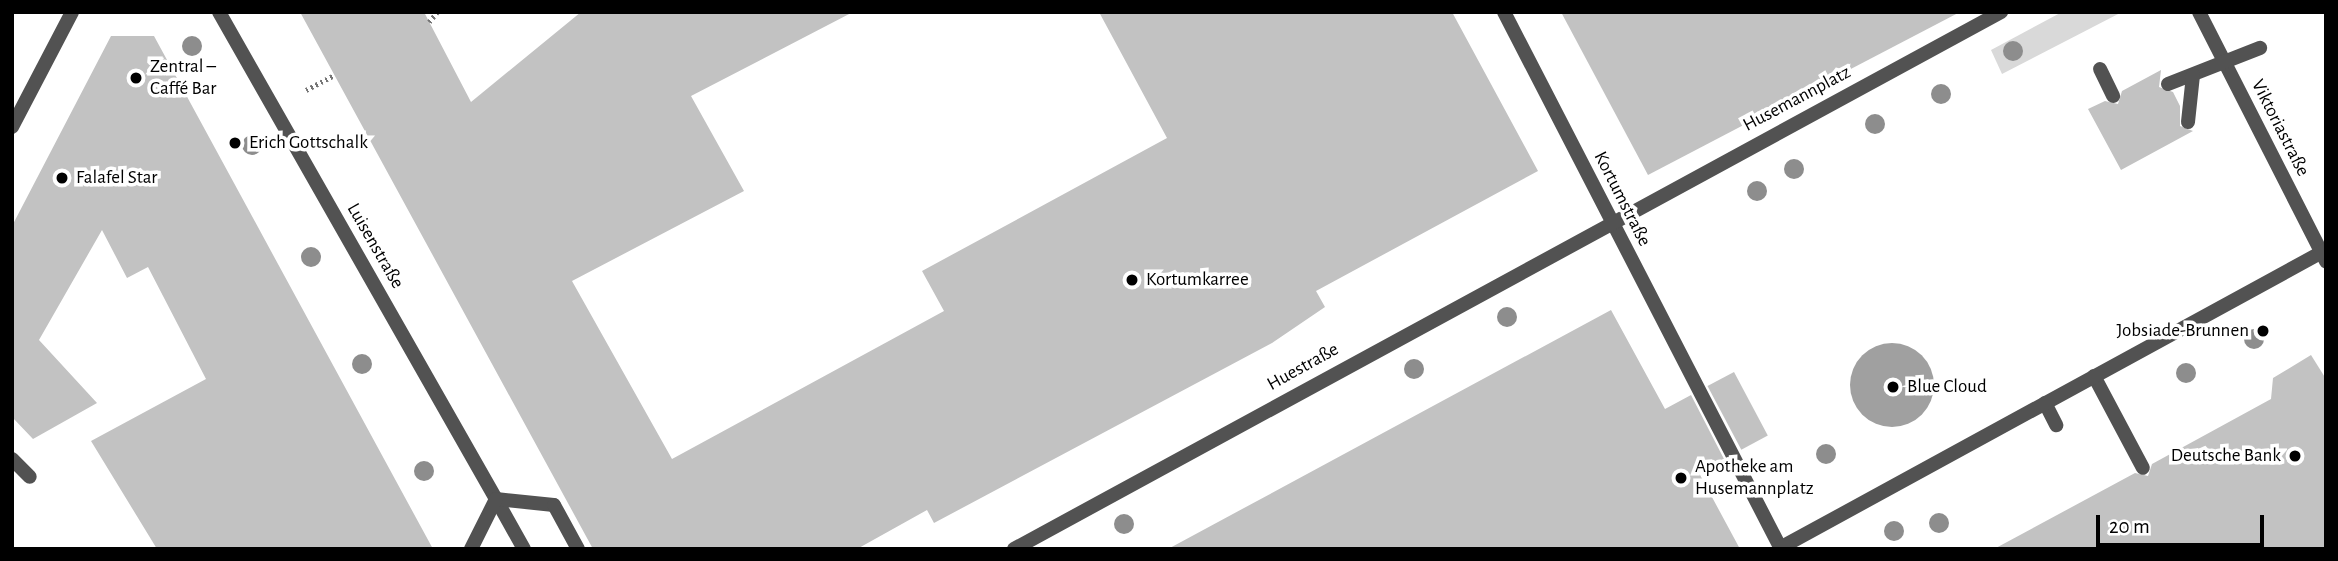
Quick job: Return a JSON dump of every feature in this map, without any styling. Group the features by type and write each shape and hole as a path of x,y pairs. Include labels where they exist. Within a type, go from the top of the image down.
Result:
{"street":[{"path":"12,127 72,12"},
{"name":"Luisenstraße","path":"219,12 524,549"},
{"name":"Kortumstraße","path":"1504,12 1611,219 1712,401 1781,548"},
{"name":"Husemannplatz","path":"1611,219 2001,12"},
{"name":"Viktoriastraße","path":"2199,12 2324,254"},
{"path":"2168,84 2260,48"},
{"path":"2100,69 2113,96"},
{"path":"2188,122 2193,75"},
{"name":"Huestraße","path":"1014,549 1611,219"},
{"path":"1781,548 2094,376 2324,254"},
{"path":"2094,376 2143,468"},
{"path":"2045,403 2056,425"},
{"path":"12,458 30,477"},
{"path":"471,549 496,499 554,505 578,549"}],"path":[{"path":"429,22 437,12"}],"shaded area":[{"path":"2062,12 2122,12 2002,74 1991,50"},
{"path":"1892,343 1915,350 1927,362 1934,385 1927,408 1915,420 1892,427 1869,420 1857,408 1850,385 1857,362 1869,350"}],"building":[{"path":"300,12 424,12 471,102 581,12 853,12 691,96 744,191 572,281 672,459 944,311 922,271 1167,138 1099,12 1452,12 1538,171 1316,291 1325,307 1272,343 934,523 927,510 857,549 593,549"},
{"path":"1561,12 1960,12 1648,175"},
{"path":"111,36 154,36 433,549 157,549 91,441 206,379 148,267 127,278 102,230 39,340 97,403 33,439 12,417 12,226"},
{"path":"2161,70 2159,87 2173,92 2180,106 2180,126 2193,131 2121,170 2088,109 2105,101 2118,104 2122,91"},
{"path":"1611,310 1665,409 1691,395 1724,459 1699,473 1740,549 1168,549"},
{"path":"2311,355 2326,379 2326,549 1994,549 2135,473 2148,476 2152,464 2271,399 2273,378"},
{"path":"1734,372 1768,436 1741,450 1708,386"}],"place":[{"name":"Zentral – Caffé Bar","path":"136,78"},
{"name":"Erich Gottschalk","path":"235,143"},
{"name":"Falafel Star","path":"62,178"},
{"name":"Kortumkarree","path":"1132,280"},
{"name":"Jobsiade-Brunnen","path":"2263,331"},
{"name":"Blue Cloud","path":"1893,387"},
{"name":"Deutsche Bank","path":"2295,456"},
{"name":"Apotheke am Husemannplatz","path":"1681,478"}]}
